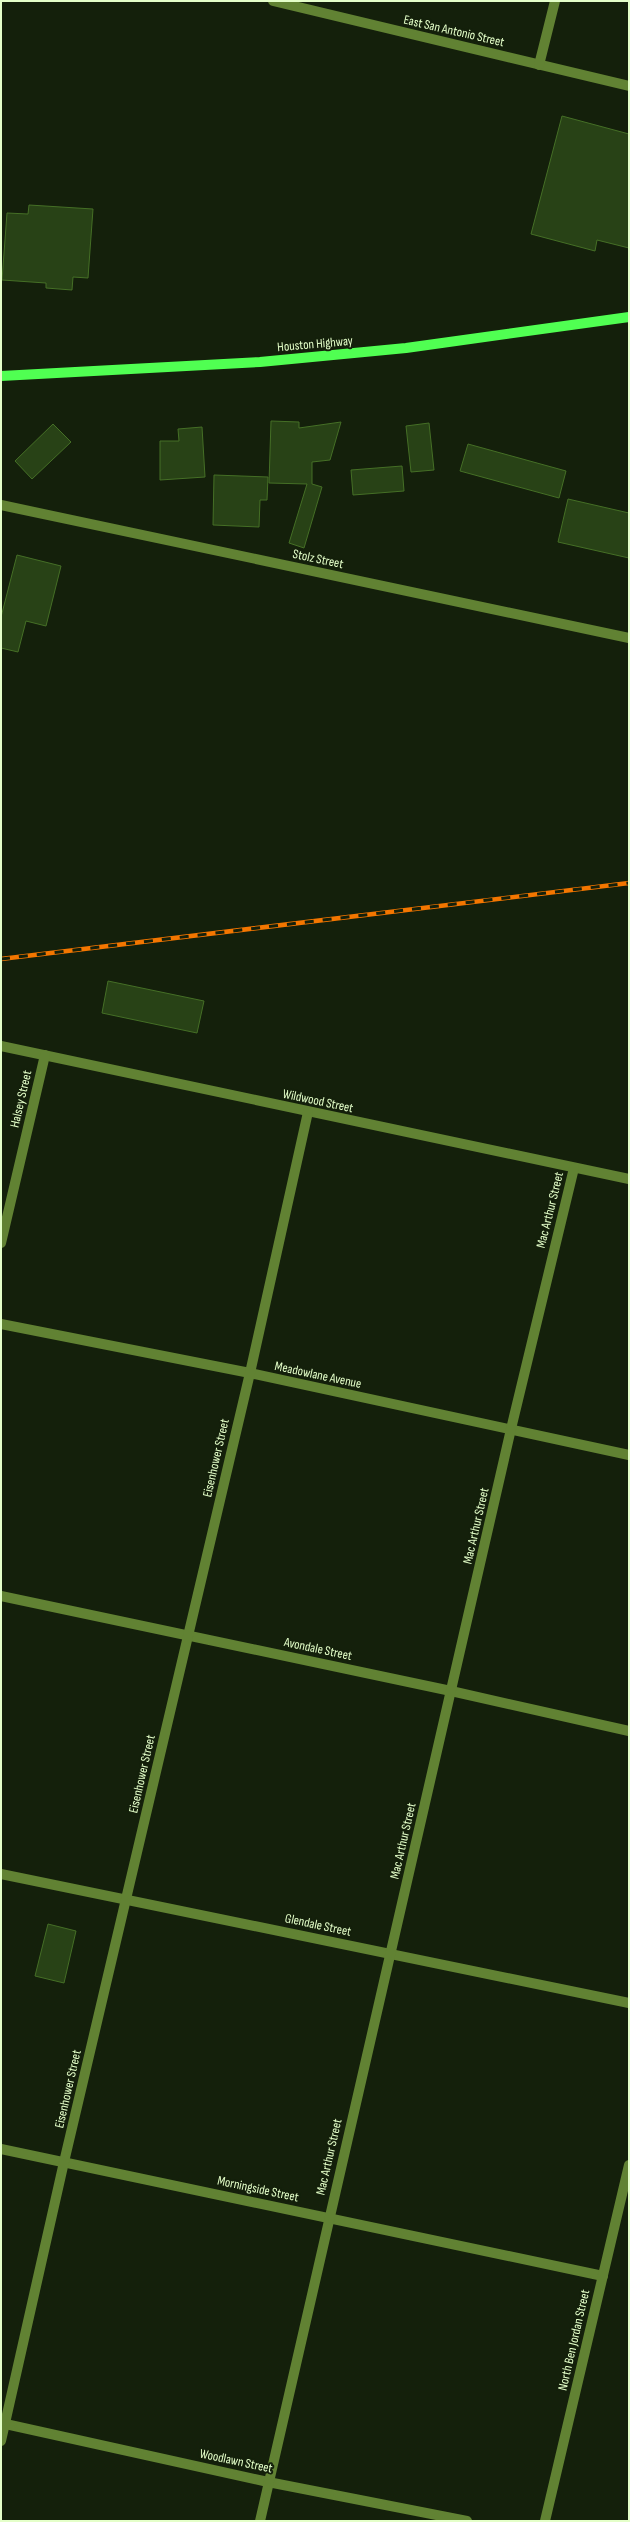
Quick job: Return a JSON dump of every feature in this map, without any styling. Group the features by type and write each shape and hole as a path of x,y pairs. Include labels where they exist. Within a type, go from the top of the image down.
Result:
{"main road":[{"name":"Houston Highway","path":"1,376 260,362 406,348 629,317"}],"street":[{"name":"East San Antonio Street","path":"273,1 629,86"},
{"path":"539,65 555,1"},
{"name":"Stolz Street","path":"1,505 629,638"},
{"name":"Wildwood Street","path":"1,1046 629,1179"},
{"name":"Halsey Street","path":"1,1243 45,1055"},
{"name":"Eisenhower Street","path":"1,2441 3,2423 127,1899 187,1634 250,1374 308,1112"},
{"name":"Mac Arthur Street","path":"260,2521 511,1429 574,1168"},
{"name":"Meadowlane Avenue","path":"1,1324 250,1374 629,1455"},
{"name":"Avondale Street","path":"1,1596 187,1634 629,1731"},
{"name":"Glendale Street","path":"1,1874 629,2003"},
{"name":"Morningside Street","path":"1,2149 603,2276"},
{"name":"North Ben Jordan Street","path":"544,2521 629,2165"},
{"name":"Woodlawn Street","path":"3,2423 268,2482 467,2521"}],"building":[{"path":"562,116 629,134 629,248 597,240 595,251 531,234"},
{"path":"29,205 93,209 88,278 73,277 72,290 46,288 46,283 2,280 7,213 28,214"},
{"path":"271,421 299,422 299,428 341,422 330,460 312,462 312,484 322,487 304,548 289,543 307,484 269,483"},
{"path":"429,423 434,470 411,472 406,426"},
{"path":"53,424 71,442 32,479 15,461"},
{"path":"202,427 205,477 160,480 160,441 179,441 178,429"},
{"path":"468,444 566,471 559,498 460,471"},
{"path":"402,466 404,491 353,495 351,470"},
{"path":"214,475 268,477 267,500 260,500 259,527 213,525"},
{"path":"568,499 629,513 629,558 558,542"},
{"path":"17,555 61,566 46,626 26,621 18,652 1,648 1,617"},
{"path":"108,981 204,1001 197,1033 102,1013"},
{"path":"48,1924 76,1931 64,1983 35,1976"}],"railway":[{"path":"1,959 629,883"}]}
